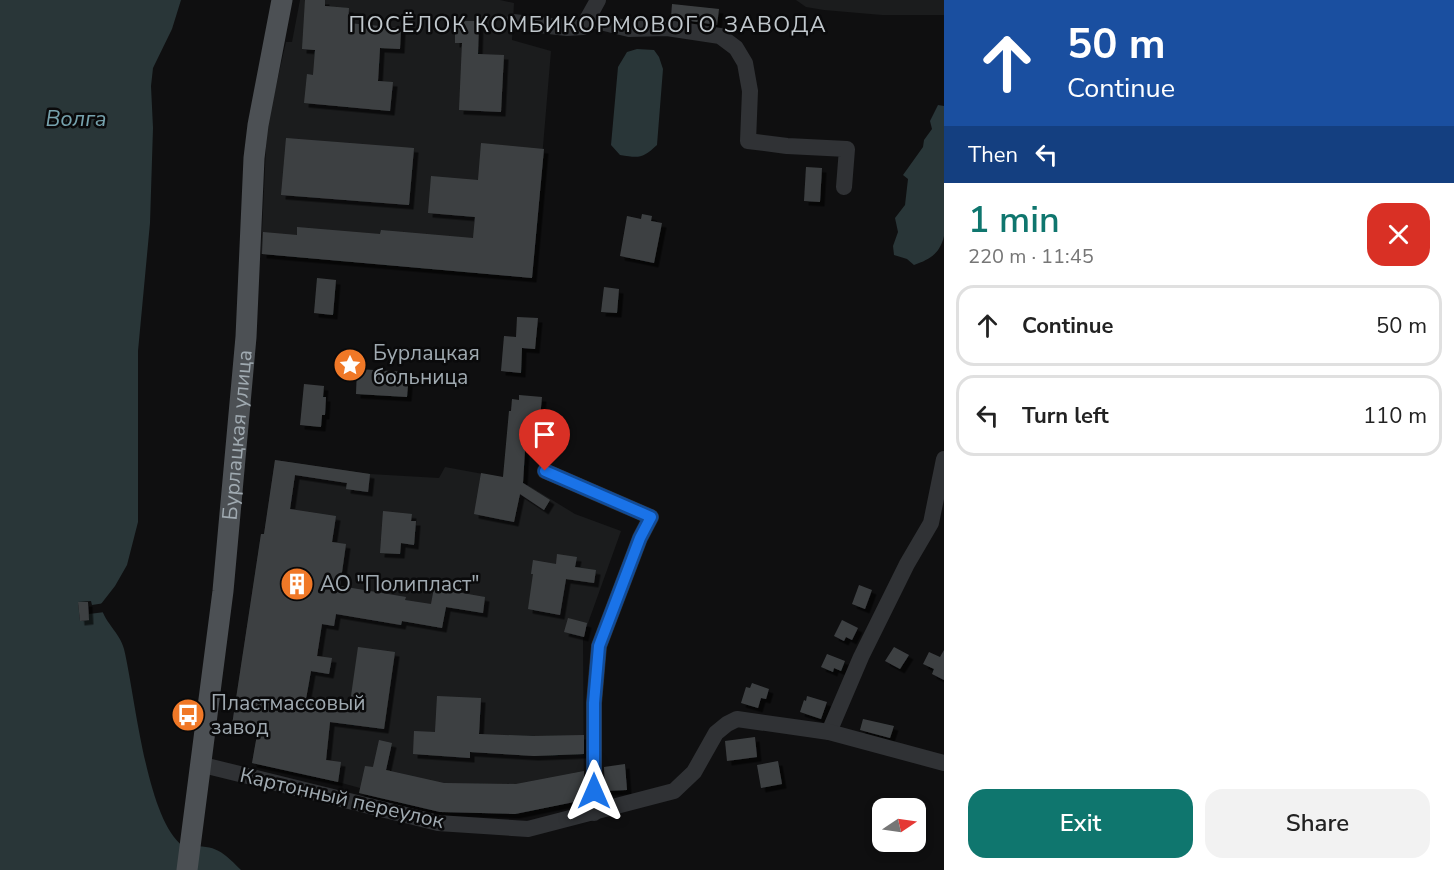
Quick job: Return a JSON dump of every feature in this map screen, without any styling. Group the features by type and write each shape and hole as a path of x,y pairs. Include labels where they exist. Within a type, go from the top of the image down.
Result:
{"main road":[{"name":"Бурлацкая улица","path":"187,870 223,591 246,337 254,158 258,125 282,0"}],"street":[{"path":"513,22 567,28 583,27 598,0"},
{"path":"588,19 629,29 667,28 720,36 736,48 745,63 750,91 748,141 787,146 847,149 844,187"},
{"path":"829,732 861,657 907,564 938,525 944,459"},
{"path":"545,471 651,517 640,538 599,646 594,703 594,813"},
{"name":"Картонный переулок","path":"199,764 438,823 528,829 674,790 694,772 716,733 726,724 737,719 829,732 944,763"}],"shaded area":[{"path":"300,0 500,0 514,3 512,40 551,51 532,278 261,254 267,125 286,42 292,42"},
{"path":"796,0 944,0 944,15 882,15 824,10 806,7"},
{"path":"275,460 370,474 439,478 445,467 521,481 575,514 621,531 583,637 584,800 515,814 400,802 359,793 360,788 338,782 252,763 258,729 232,725 261,534 264,534"}],"water":[{"name":"Волга","path":"0,0 181,0 172,29 153,68 151,86 153,128 150,223 138,351 138,522 127,565 101,604 104,616 119,637 124,649 151,784 170,832 183,846 209,848 221,852 241,870 0,870"},
{"path":"637,49 654,50 663,69 657,145 648,153 636,157 620,155 611,145 618,67 627,52"},
{"path":"938,105 944,106 944,236 934,255 914,265 907,259 894,255 893,246 898,232 895,218 905,205 908,179 903,175 923,147 924,140 932,129 930,121"}],"pier":[{"path":"91,601 92,605 105,603 105,612 89,614 89,620 80,621 78,602"}],"building":[{"path":"305,0 325,0 325,6 349,8 348,23 401,28 400,49 380,48 378,81 393,82 390,111 304,103 307,74 313,75 315,50 302,49"},
{"path":"672,4 719,9 717,25 671,18"},
{"path":"455,21 479,21 478,54 504,55 501,112 459,110 462,43 455,43"},
{"path":"286,138 414,148 409,205 281,195"},
{"path":"481,143 544,149 532,278 262,254 263,232 297,235 297,227 380,234 381,230 473,238 475,217 428,213 431,176 478,180"},
{"path":"806,167 822,168 820,202 804,201"},
{"path":"642,214 652,216 651,221 662,223 654,263 620,256 627,216 641,219"},
{"path":"317,278 336,280 333,315 314,313"},
{"path":"604,287 619,289 617,313 601,312"},
{"path":"517,317 538,318 535,349 522,348 521,373 501,371 504,336 516,337"},
{"path":"357,369 409,372 407,397 356,394"},
{"path":"304,384 324,386 325,415 322,415 321,427 300,425"},
{"path":"519,395 542,397 540,418 527,417 523,483 550,500 544,510 520,494 514,522 474,514 481,473 503,477 509,411 511,411 512,399 519,400"},
{"name":"АО \"Полипласт\"","path":"275,460 370,474 368,492 346,489 347,483 295,475 290,509 336,516 332,542 346,544 340,586 406,597 405,600 431,604 434,588 485,597 483,613 446,607 442,628 402,621 401,625 336,614 334,626 322,624 317,656 332,658 329,674 311,671 306,699 325,701 324,707 349,710 358,647 395,652 384,729 330,722 326,760 341,762 338,782 252,763 258,729 232,725 261,534 264,534"},
{"path":"383,511 412,514 411,521 416,521 414,545 401,543 400,554 380,553"},
{"path":"557,554 577,557 575,567 596,570 594,583 566,579 560,615 528,609 533,560 556,564"},
{"path":"859,585 872,590 865,609 852,604"},
{"path":"78,602 88,602 89,620 80,621"},
{"path":"568,618 587,623 584,637 564,632"},
{"path":"842,620 858,628 852,640 846,637 844,641 834,636"},
{"path":"894,647 909,655 900,669 885,661"},
{"path":"944,650 944,680 932,674 934,669 923,664 929,652 940,657"},
{"path":"827,654 845,661 841,671 834,668 833,672 821,667"},
{"path":"752,683 769,689 766,699 761,698 758,708 741,703 746,687 750,688"},
{"path":"437,696 481,698 479,734 584,735 584,754 534,756 470,752 470,758 413,754 414,731 435,732"},
{"path":"807,696 827,702 821,719 800,712"},
{"path":"863,719 894,726 890,738 860,730"},
{"path":"755,737 757,757 727,761 725,741"},
{"path":"379,740 392,743 386,770 444,783 516,784 584,771 584,800 515,814 440,812 359,793 365,766 373,767"},
{"path":"778,761 782,784 761,788 757,765"},
{"path":"625,764 627,790 605,791 604,767"}],"place":[{"name":"Бурлацкая больница","path":"350,365"},
{"name":"АО \"Полипласт\"","path":"297,584"},
{"name":"Пластмассовый завод","path":"188,715"}],"district":[{"name":"ПОСЁЛОК КОМБИКОРМОВОГО ЗАВОДА","path":"588,24"}],"route":[{"path":"545,471 651,517 640,538 599,646 594,703 594,791"}]}
